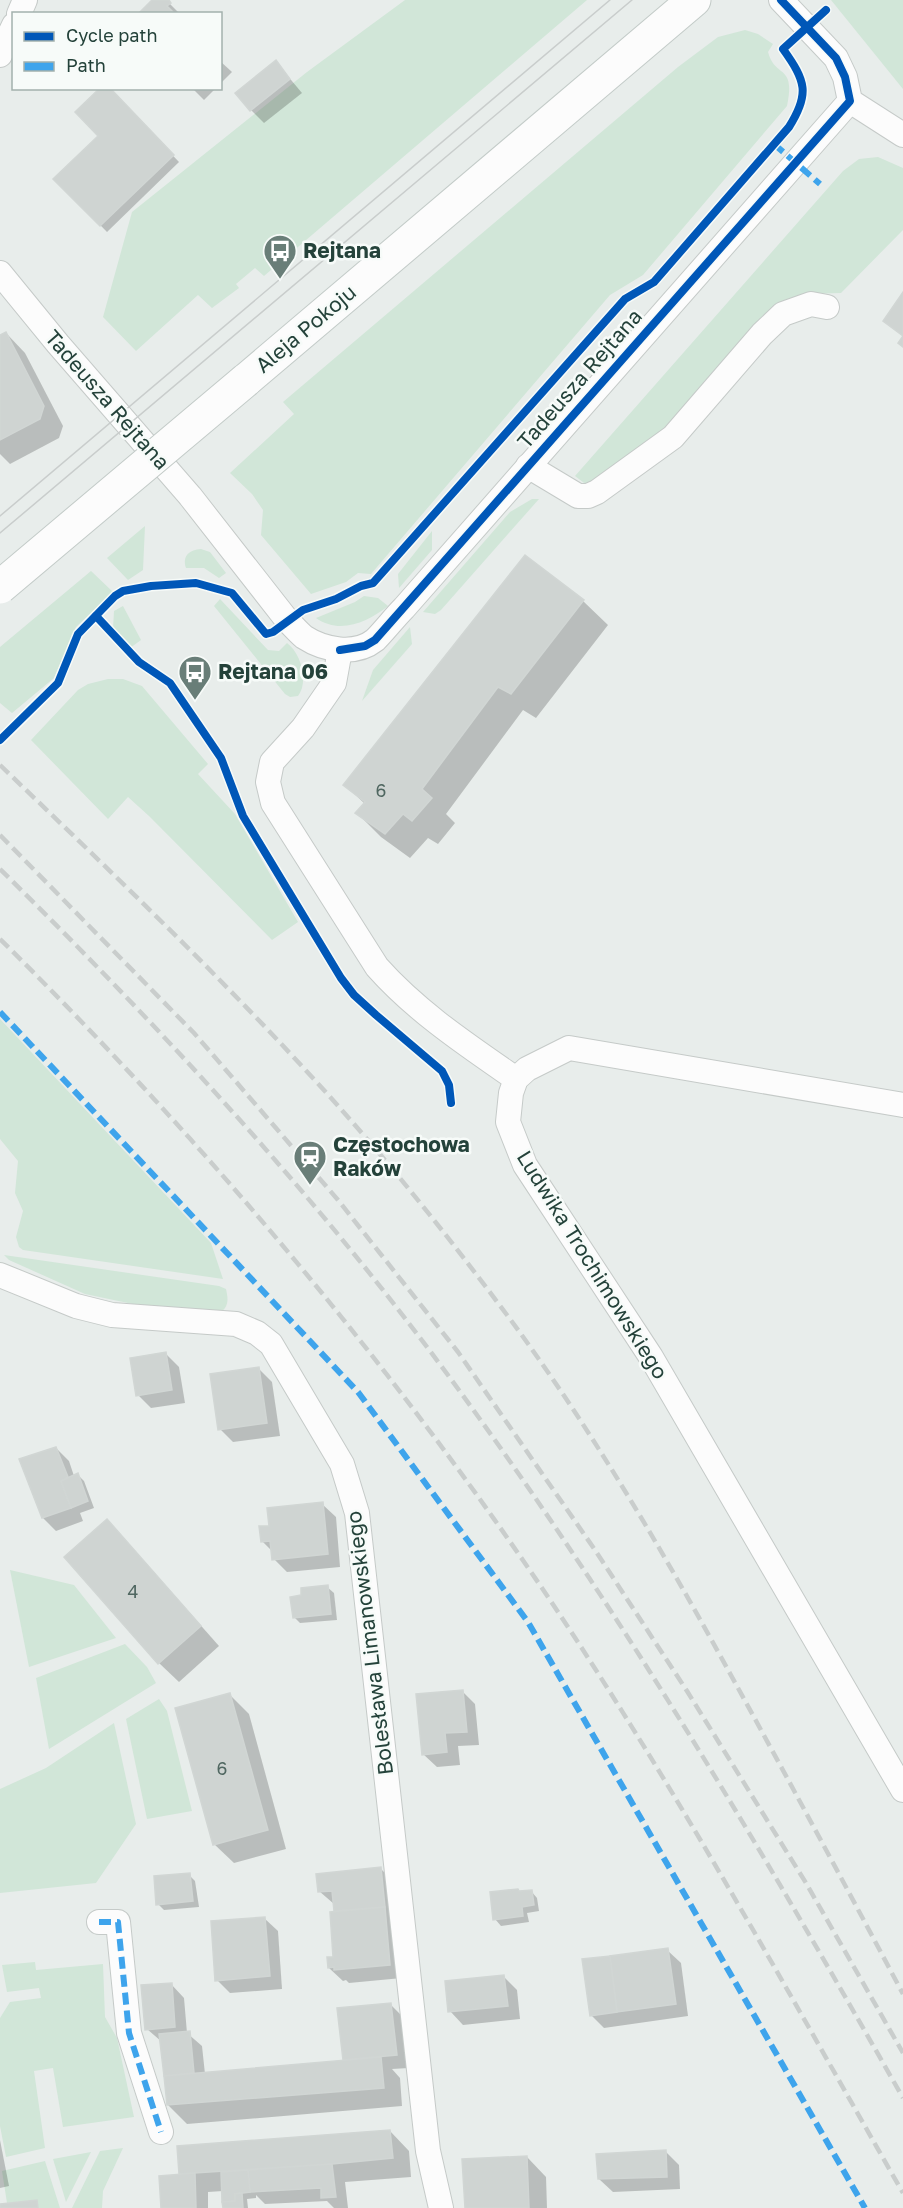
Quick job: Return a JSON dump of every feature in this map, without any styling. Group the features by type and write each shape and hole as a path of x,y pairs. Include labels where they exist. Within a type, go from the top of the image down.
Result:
{"street":[{"name":"Aleja Pokoju","path":"0,587 694,0"},
{"path":"781,0 836,58 845,77 849,101 903,135"},
{"path":"0,55 12,29"},
{"name":"Tadeusza Rejtana","path":"0,273 58,344 190,496 287,620 304,636 326,648 340,650 365,646 375,640 849,101"},
{"path":"528,466 578,496 588,496 597,492 673,437 762,334 783,314 811,304 827,307"},
{"path":"340,650 334,683 303,728 272,762 268,782 273,803 377,967 392,984 434,1021 516,1079 527,1069 569,1048 903,1106"},
{"name":"Ludwika Trochimowskiego","path":"516,1079 510,1094 508,1122 525,1165 651,1358 903,1790"},
{"name":"Bolesława Limanowskiego","path":"0,1275 76,1306 112,1315 236,1324 257,1333 271,1344 342,1464 357,1513 428,2151 441,2208"},
{"path":"99,1922 118,1922 129,2033 161,2132"}],"green space":[{"path":"405,0 587,0 264,276 255,268 236,284 239,288 212,308 198,295 136,351 103,317 132,212 307,72"},
{"path":"831,0 903,0 903,89"},
{"path":"745,30 758,34 773,44 768,52 771,60 784,73 789,83 787,106 643,275 610,295 371,574 358,573 346,582 311,594 261,535 263,510 252,494 230,473 294,414 283,402 678,67 718,37"},
{"path":"878,157 903,168 903,230 841,293 805,294 662,432 588,486 575,476 843,171 859,159"},
{"path":"532,499 539,499 441,610 435,614 423,612 510,512"},
{"path":"145,526 143,570 128,580 107,558"},
{"path":"432,531 432,550 399,588 398,574"},
{"path":"201,549 210,552 226,573 219,578 204,568 186,568 185,560 188,554"},
{"path":"91,571 113,592 76,627 54,678 12,713 0,703 0,647"},
{"path":"364,596 378,598 388,606 372,617 344,626 335,626 316,618 355,602"},
{"path":"220,599 268,650 279,651 287,643 292,648 300,660 303,676 298,696 290,697 285,694 214,606"},
{"path":"123,606 141,640 130,648 113,629 114,611"},
{"path":"410,627 412,644 362,701 373,670"},
{"path":"108,679 123,679 142,686 208,764 198,774 235,814 298,922 272,940 128,797 108,819 31,740 78,690 88,684"},
{"path":"0,1019 211,1243 223,1279 23,1250 19,1247 16,1237 23,1211 15,1193 18,1161 0,1139"},
{"path":"4,1255 219,1286 226,1289 227,1304 222,1311 171,1312 85,1294 9,1260"},
{"path":"10,1570 74,1585 116,1638 29,1667"},
{"path":"125,1644 147,1667 156,1683 49,1749 36,1678"},
{"path":"159,1699 167,1711 192,1811 147,1819 126,1719"},
{"path":"114,1723 136,1824 96,1883 0,1893 0,1789 46,1768"},
{"path":"35,1962 36,1970 103,1964 105,2017 117,2038 134,2117 63,2127 53,2068 34,2071 45,2148 6,2157 0,2126 0,2018 10,2002 41,1998 39,1988 7,1992 2,1965"},
{"path":"123,2148 103,2191 102,2208 72,2208 100,2151"},
{"path":"91,2152 66,2202 53,2159"},
{"path":"45,2161 60,2208 38,2208 36,2200 7,2203 2,2171"}],"building":[{"path":"152,0 169,0 171,3 167,6 173,12 140,12"},
{"path":"276,60 290,79 250,111 235,93"},
{"path":"98,90 112,90 174,155 100,226 53,179 98,136 75,112"},
{"path":"903,292 903,336 883,321"},
{"path":"6,332 44,406 40,419 0,440 0,335"},
{"path":"903,336 903,347 898,343"},
{"path":"525,555 584,600 511,694 498,687 422,789 432,798 412,821 403,814 385,834 355,813 365,802 343,785"},
{"path":"166,1352 172,1390 136,1396 130,1358"},
{"path":"259,1367 267,1423 218,1430 210,1374"},
{"path":"56,1447 68,1477 61,1481 71,1508 42,1518 19,1459"},
{"path":"78,1473 88,1501 71,1508 61,1481"},
{"path":"323,1502 328,1554 272,1560 270,1541 261,1542 259,1526 269,1526 267,1508"},
{"path":"107,1519 201,1626 158,1664 64,1557"},
{"path":"328,1585 331,1614 293,1618 290,1597 301,1595 301,1588"},
{"path":"463,1690 467,1732 445,1733 447,1752 422,1755 416,1694"},
{"path":"230,1693 268,1830 213,1845 175,1708"},
{"path":"381,1867 385,1907 334,1911 332,1891 318,1892 316,1874"},
{"path":"190,1873 193,1901 156,1905 154,1876"},
{"path":"518,1889 519,1891 532,1890 534,1905 522,1907 523,1916 493,1920 490,1892"},
{"path":"385,1907 390,1965 334,1970 334,1967 328,1968 327,1957 333,1957 330,1912"},
{"path":"265,1917 270,1976 215,1981 211,1921"},
{"path":"668,1948 676,2004 617,2012 610,1956"},
{"path":"610,1956 617,2012 590,2016 582,1959"},
{"path":"504,1975 508,2006 448,2012 445,1981"},
{"path":"172,1983 175,2027 145,2030 141,1985"},
{"path":"391,2003 397,2055 343,2060 337,2008"},
{"path":"190,2031 194,2073 164,2076 159,2034"},
{"path":"381,2057 384,2088 167,2105 164,2076"},
{"path":"390,2130 393,2158 179,2174 177,2146"},
{"path":"666,2150 667,2177 598,2179 596,2154"},
{"path":"527,2156 529,2208 465,2208 462,2159"},
{"path":"332,2164 336,2197 321,2198 321,2188 250,2192 248,2170"},
{"path":"248,2170 250,2192 235,2194 235,2201 222,2202 221,2172"},
{"path":"195,2173 196,2208 161,2208 159,2176"},
{"path":"242,2193 243,2208 223,2208 222,2202 235,2201 235,2194"},
{"path":"37,2200 38,2208 0,2208 0,2204"}],"tram line":[{"path":"0,516 610,0"},
{"path":"0,533 632,0"}],"railway":[{"path":"0,765 197,957 311,1076 412,1193 507,1315 570,1405 657,1545 712,1640 903,1994"},
{"path":"0,835 194,1033 338,1200 458,1352 595,1550 687,1691 806,1883 903,2053"},
{"path":"0,869 59,927 229,1108 337,1233 439,1363 503,1451 564,1541 682,1723 795,1910 903,2098"},
{"path":"0,939 149,1093 290,1254 423,1422 487,1509 596,1669 642,1743 731,1892 903,2193"}],"marked path":[{"path":"774,144 820,184"},
{"path":"0,1012 358,1392 528,1622 865,2208"},
{"path":"99,1922 118,1922 129,2033 161,2132"}],"cycle path":[{"path":"340,650 365,646 375,640 850,101 845,77 836,58 781,0"},
{"path":"0,740 58,683 78,634 115,596 123,591 151,586 196,583 232,593 266,634 273,632 303,610 373,583 625,299 654,282 789,127 800,105 802,88 797,70 783,49 826,10"},
{"path":"96,616 139,662 170,683 221,758 243,816 341,978 354,995 442,1071 449,1085 451,1103"}],"place":[{"name":"Rejtana","path":"280,280"},
{"name":"Rejtana 06","path":"195,701"},
{"name":"Częstochowa Raków","path":"310,1186"}]}
